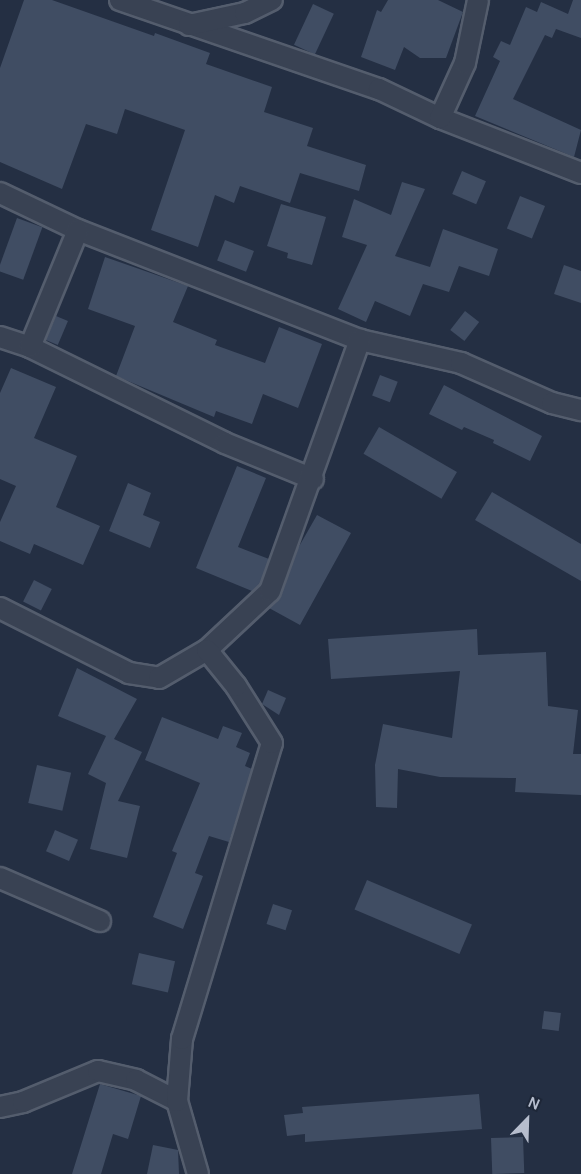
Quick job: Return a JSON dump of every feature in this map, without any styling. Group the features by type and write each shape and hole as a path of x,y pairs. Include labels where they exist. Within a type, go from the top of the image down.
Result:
{"street":[{"path":"120,0 380,89 440,118 581,173"},
{"path":"189,25 245,13 272,0"},
{"path":"440,118 465,63 478,0"},
{"path":"0,193 78,230 360,340 461,363 552,403 581,410"},
{"path":"30,347 78,230"},
{"path":"0,337 30,347 225,444 313,478"},
{"path":"0,609 129,673 159,678 207,650 270,591 313,478 360,340"},
{"path":"198,1174 177,1101 182,1038 272,743 236,686 207,650"},
{"path":"0,878 100,921"},
{"path":"0,1107 22,1102 98,1071 136,1080 177,1101"}],"building":[{"path":"24,0 52,0 154,36 155,33 210,53 206,64 272,87 264,112 313,128 307,146 366,165 359,191 300,173 290,203 240,186 234,203 215,195 198,247 151,230 185,130 125,109 117,134 86,124 62,189 0,162 0,68"},
{"path":"388,0 438,0 463,12 446,58 420,58 404,47 395,70 361,57 377,10 381,12"},
{"path":"573,0 581,0 581,38 556,29 552,38 545,35 513,99 581,130 574,157 475,116 500,61 493,57 501,41 510,45 526,7 537,12 541,2 568,14"},
{"path":"313,4 334,14 315,55 294,45"},
{"path":"462,171 486,181 476,204 452,194"},
{"path":"402,182 425,189 395,256 430,267 443,229 498,249 489,276 459,266 449,292 423,284 410,316 375,301 366,322 338,309 367,245 342,237 354,199 391,215"},
{"path":"520,196 545,206 532,239 507,228"},
{"path":"281,204 326,217 312,265 287,258 288,253 267,246"},
{"path":"17,218 42,227 23,280 0,271 0,265"},
{"path":"225,240 254,251 246,272 217,261"},
{"path":"105,257 188,286 173,322 217,340 215,345 265,363 279,327 322,344 298,408 263,394 252,424 216,411 214,417 116,376 135,326 88,309"},
{"path":"564,265 581,271 581,303 554,294"},
{"path":"465,311 479,322 464,341 450,330"},
{"path":"56,316 68,321 58,345 46,340"},
{"path":"11,368 56,387 34,438 77,456 56,507 100,526 83,565 34,544 30,554 0,541 0,522 16,486 0,479 0,393"},
{"path":"380,375 398,382 390,402 372,396"},
{"path":"444,385 542,436 530,461 493,443 494,440 464,427 462,430 429,414"},
{"path":"379,427 457,472 441,499 364,454"},
{"path":"237,466 266,478 238,547 269,559 260,584 252,591 196,568"},
{"path":"128,483 151,493 143,515 160,522 150,548 109,531"},
{"path":"492,492 581,544 581,581 475,520"},
{"path":"317,515 351,533 300,625 269,608 281,596 297,550"},
{"path":"34,580 52,589 41,610 23,601"},
{"path":"477,629 478,655 546,652 548,706 578,710 573,754 581,754 581,795 515,792 516,778 440,777 398,769 397,808 376,807 375,765 383,724 452,738 460,671 331,679 328,639"},
{"path":"77,668 137,699 114,739 142,752 118,801 140,806 127,858 90,849 106,783 88,774 106,736 58,716"},
{"path":"268,690 286,698 279,715 262,704"},
{"path":"162,717 218,739 223,726 242,733 236,747 250,753 245,766 252,769 229,842 209,836 195,873 203,876 183,929 153,917 177,853 172,851 200,783 145,760"},
{"path":"37,765 71,773 62,811 28,803"},
{"path":"55,830 78,840 69,861 46,851"},
{"path":"367,880 472,925 459,954 354,909"},
{"path":"273,904 292,910 286,930 267,924"},
{"path":"139,953 175,961 168,993 132,984"},
{"path":"544,1011 561,1013 559,1031 542,1029"},
{"path":"100,1084 141,1096 128,1139 113,1134 101,1174 72,1174"},
{"path":"479,1094 482,1129 305,1142 305,1134 287,1136 284,1115 303,1113 302,1107"},
{"path":"523,1137 524,1173 492,1174 491,1138"},
{"path":"153,1145 178,1150 179,1174 147,1174"}]}
